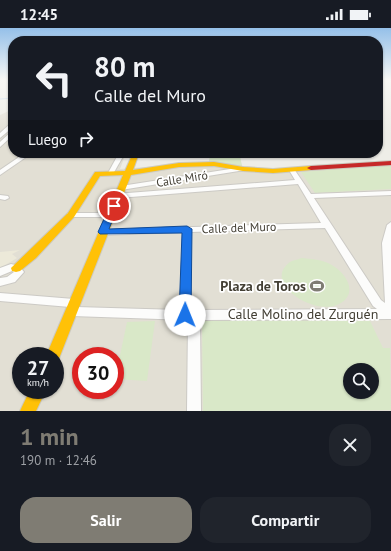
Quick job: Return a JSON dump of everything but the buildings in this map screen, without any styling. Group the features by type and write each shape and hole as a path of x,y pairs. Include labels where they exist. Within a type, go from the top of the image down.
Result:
{"street":[{"path":"0,136 8,129"},
{"path":"0,145 8,137"},
{"path":"0,173 22,158"},
{"path":"111,174 119,158"},
{"path":"57,347 134,158"},
{"path":"0,272 11,267 16,268 32,255 71,215 98,174 128,173 179,165 214,164 243,169 273,171 391,163"},
{"name":"Calle Miró","path":"120,192 243,169"},
{"path":"292,170 377,303 391,314"},
{"path":"120,192 299,182"},
{"path":"309,196 391,192"},
{"path":"71,215 110,215"},
{"name":"Calle del Muro","path":"103,232 326,225"},
{"path":"391,225 386,243 391,310"},
{"path":"187,229 194,411"},
{"path":"0,291 3,282 14,279 19,272 16,268"},
{"name":"Calle Molino del Zurguén","path":"0,296 73,307 190,315 391,314"},
{"path":"28,411 34,399"}],"shaded area":[{"path":"8,111 8,158 124,158 120,169 209,162 210,158 240,158 242,166 276,169 391,161 391,411 0,411 0,115"},
{"path":"20,250 12,254 17,258 0,268 0,252"}],"green space":[{"path":"210,158 240,158 242,166 226,163 209,162"},
{"path":"391,165 391,189 315,193 301,172"},
{"name":"Plaza de Toros","path":"301,258 315,259 328,263 335,267 345,277 349,289 348,295 344,301 337,305 327,307 315,305 294,295 286,287 282,279 283,270 290,262"},
{"path":"202,320 370,321 383,348 390,348 391,410 203,411"},
{"path":"155,321 147,381 124,380 124,347 122,347 127,322"}],"waterway":[{"path":"0,99 8,98"}],"traffic: slow":[{"path":"57,347 134,158"},
{"path":"16,268 32,255 71,215 98,174 128,173 179,165 214,164 243,169 273,171 311,168"},
{"path":"28,411 34,399"}],"traffic: jam":[{"path":"311,168 391,163"}],"place":[{"name":"Plaza de Toros","path":"317,286"}],"route":[{"path":"114,206 103,232 187,229 185,315"}]}
